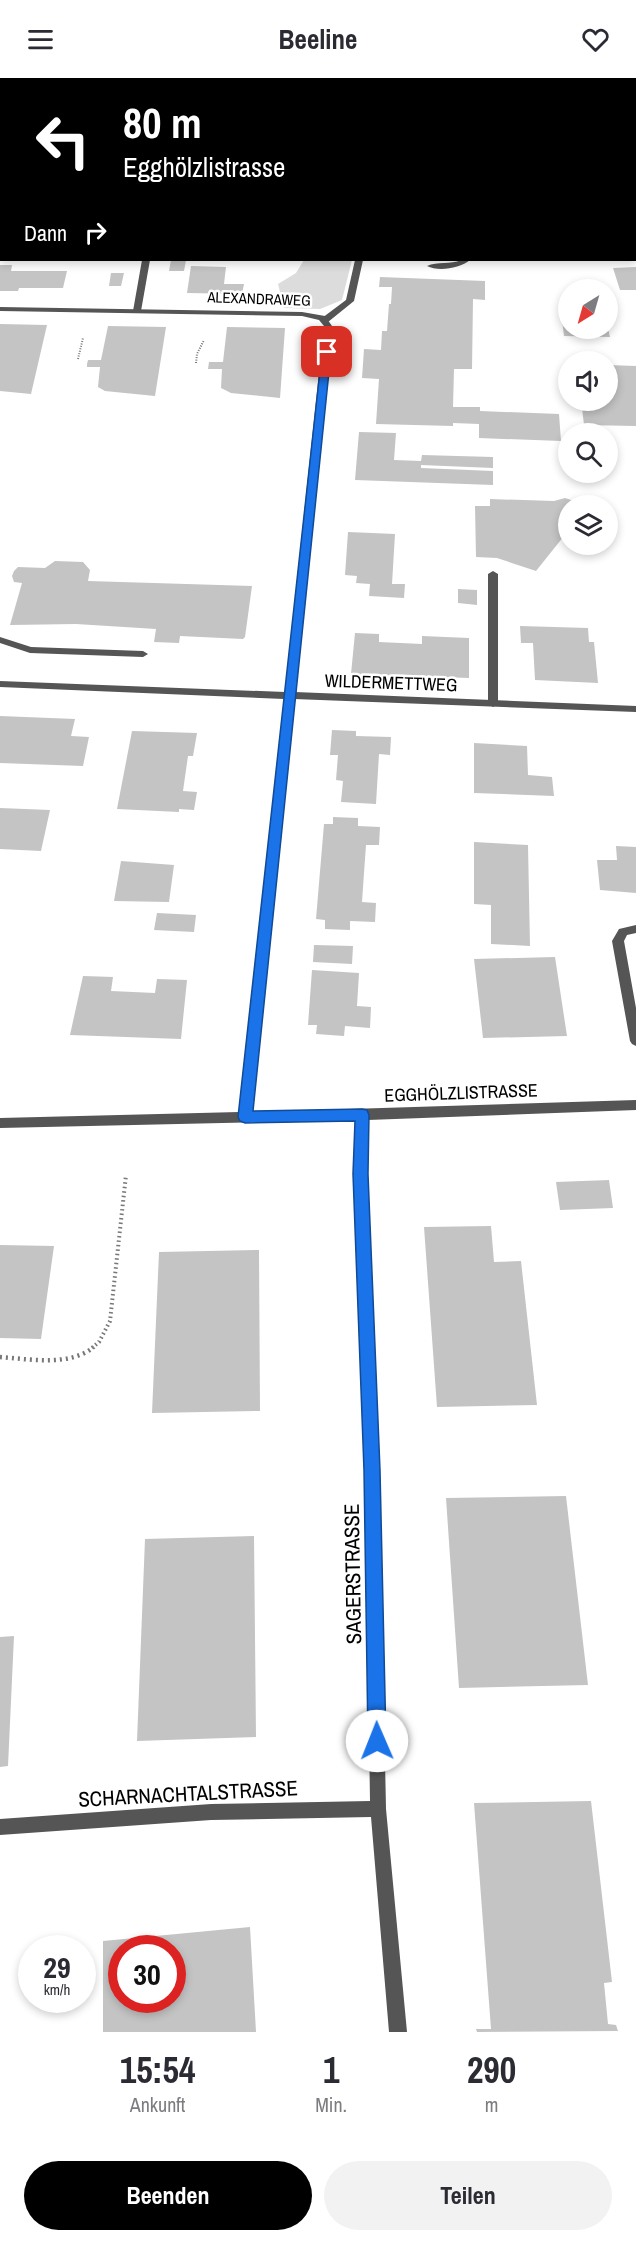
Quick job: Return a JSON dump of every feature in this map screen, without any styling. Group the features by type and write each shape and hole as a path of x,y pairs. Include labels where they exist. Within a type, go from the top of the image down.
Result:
{"street":[{"path":"137,311 146,261"},
{"path":"325,320 347,306 350,301 360,261"},
{"path":"431,266 457,265 464,261"},
{"name":"ALEXANDRAWEG","path":"0,309 302,314 325,320 329,330 245,1117"},
{"path":"492,574 494,704"},
{"path":"0,640 30,650 143,654"},
{"name":"WILDERMETTWEG","path":"0,684 636,709"},
{"path":"636,930 623,932 618,941 636,1041"},
{"name":"EGGHÖLZLISTRASSE","path":"0,1123 362,1115 636,1105"},
{"name":"SAGERSTRASSE","path":"362,1115 361,1174 373,1481 378,1809 398,2032"},
{"name":"SCHARNACHTALSTRASSE","path":"0,1827 211,1812 378,1809"}],"path":[{"path":"0,1357 67,1358 84,1354 99,1341 110,1321 126,1175"}],"shaded area":[{"path":"303,261 352,261 342,300 320,309 284,308 278,284 296,273"}],"building":[{"path":"171,261 186,261 184,271 169,271"},
{"path":"0,265 12,265 11,271 67,271 63,288 19,288 18,291 0,291"},
{"path":"191,266 226,267 224,284 244,284 242,294 187,293"},
{"path":"636,267 636,290 620,290 613,268"},
{"path":"111,273 124,273 121,286 109,286"},
{"path":"380,277 485,281 485,300 473,299 472,369 454,369 453,407 480,407 480,411 559,414 558,441 479,438 479,424 453,423 453,426 376,424 379,379 362,378 364,349 381,350 382,331 387,331 392,287 379,287"},
{"path":"0,324 47,325 31,394 0,391"},
{"path":"108,326 166,327 155,396 105,391 98,387 100,367 87,367 87,364 88,360 101,360"},
{"path":"227,327 285,328 280,398 231,393 221,388 222,369 208,369 209,362 223,362"},
{"path":"618,365 636,366 636,426 618,426 618,423 584,423 582,411 618,411"},
{"path":"359,432 396,433 394,460 421,461 422,455 493,457 493,468 421,465 421,468 493,471 493,485 355,480"},
{"path":"490,499 558,500 558,544 536,571 497,558 476,557 475,506 490,506"},
{"path":"348,532 395,534 392,584 405,584 404,598 369,596 370,584 356,583 357,576 345,575"},
{"path":"55,561 83,562 90,570 88,581 252,586 245,637 243,639 180,636 179,643 154,642 156,629 76,624 10,625 22,583 14,582 12,576 14,571 18,567 45,568"},
{"path":"458,589 477,590 477,605 458,603"},
{"path":"520,626 588,628 589,642 594,642 598,683 535,680 533,643 521,643"},
{"path":"355,633 379,634 379,642 422,644 422,636 469,638 469,678 351,674"},
{"path":"0,716 75,719 71,736 89,737 83,766 0,763"},
{"path":"332,730 356,731 356,736 391,737 390,755 379,754 376,804 341,802 343,781 336,780 338,755 330,755"},
{"path":"132,731 197,733 193,756 188,756 183,791 197,792 194,810 179,809 179,812 117,809"},
{"path":"474,743 527,746 528,775 552,777 554,796 474,793"},
{"path":"0,808 50,810 41,851 0,849"},
{"path":"333,817 358,818 358,826 380,827 379,845 366,845 362,902 376,903 375,922 350,921 350,930 325,929 325,920 316,919 324,824 333,824"},
{"path":"474,842 528,845 530,946 491,944 491,905 474,904"},
{"path":"616,846 636,847 636,893 600,890 597,860 617,860"},
{"path":"121,861 174,865 169,902 114,901"},
{"path":"157,913 196,915 194,932 154,930"},
{"path":"314,945 353,946 352,964 313,962"},
{"path":"555,957 567,1036 483,1038 474,959"},
{"path":"312,970 359,973 357,1006 371,1007 370,1028 345,1026 344,1036 316,1034 317,1025 308,1025"},
{"path":"83,976 113,977 111,991 155,993 157,979 187,980 181,1039 70,1035"},
{"path":"609,1180 613,1208 560,1210 556,1182"},
{"path":"491,1226 494,1262 521,1261 537,1405 437,1407 424,1227"},
{"path":"0,1245 54,1246 41,1339 0,1338"},
{"path":"259,1250 260,1411 152,1413 159,1252"},
{"path":"566,1496 588,1685 459,1688 446,1498"},
{"path":"254,1536 256,1737 137,1741 145,1539"},
{"path":"14,1636 8,1766 0,1767 0,1637"},
{"path":"591,1801 612,1982 604,1983 608,2024 616,2025 618,2031 477,2032 476,2029 491,2029 474,1803"},
{"path":"250,1927 256,2032 103,2032 103,1941 108,1941 108,2013 186,2013 186,1935 166,1935"}],"route":[{"path":"327,352 245,1117 362,1115 361,1174 372,1470 377,1741"}]}
